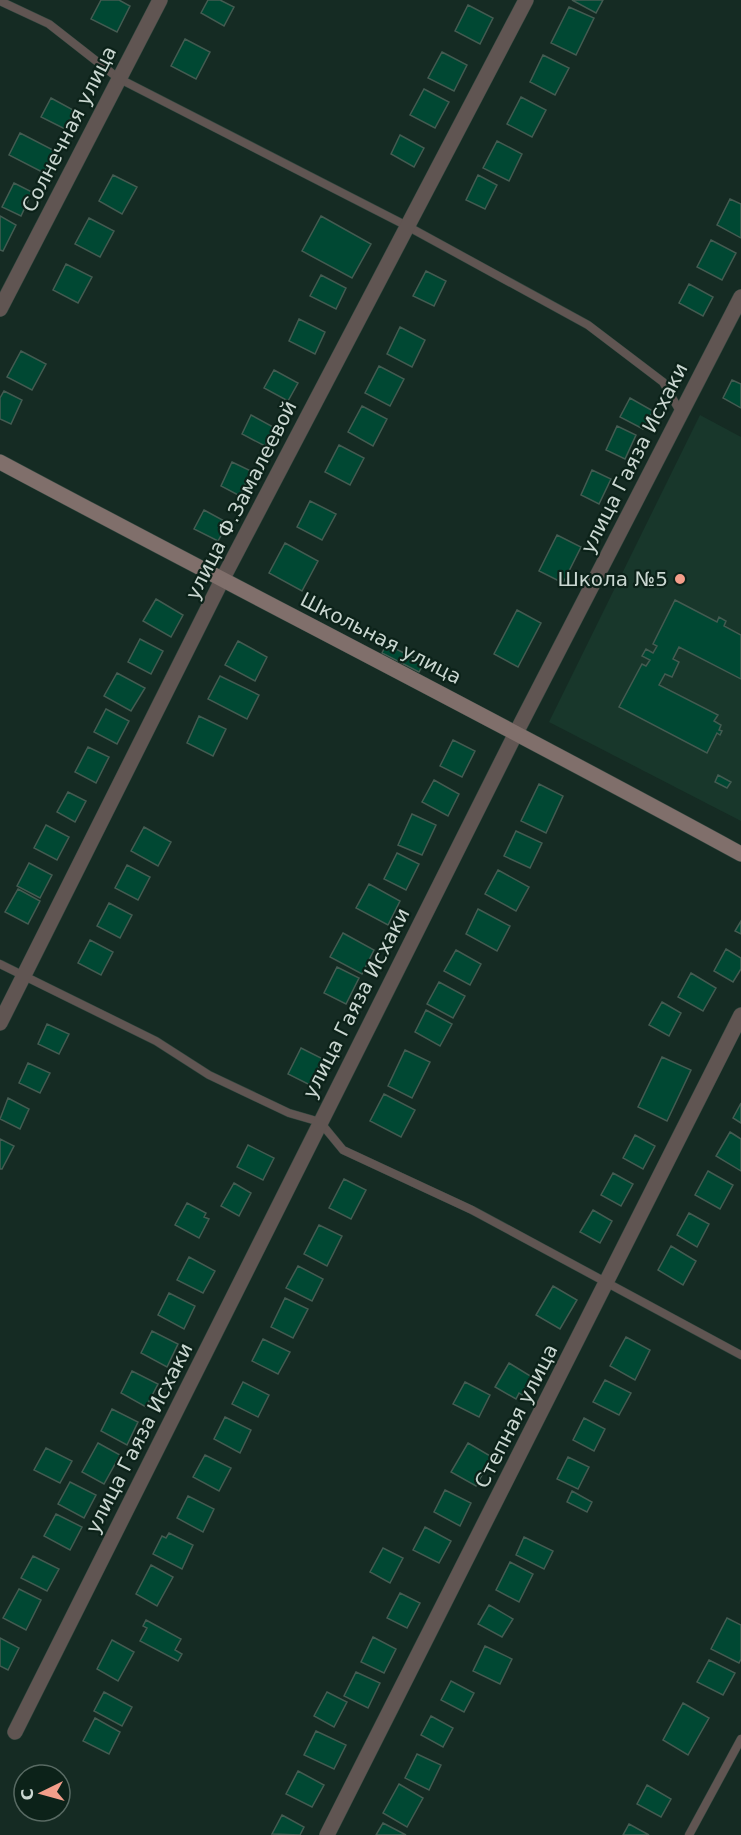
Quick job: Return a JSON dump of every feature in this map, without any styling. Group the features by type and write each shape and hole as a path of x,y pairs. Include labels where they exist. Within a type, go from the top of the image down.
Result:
{"street":[{"name":"Солнечная улица","path":"0,309 160,0"},
{"name":"улица Ф.Замалеевой","path":"0,1023 222,580 526,0"},
{"name":"улица Гаяза Исхаки","path":"15,1732 517,731 741,297"},
{"name":"Школьная улица","path":"0,462 222,580 517,731 741,854"},
{"name":"Степная улица","path":"327,1835 741,1015"}],"lane":[{"path":"0,0 49,24 118,78 407,226 588,325 663,382 681,413"},
{"path":"0,964 156,1041 209,1075 289,1113 320,1122 343,1150 472,1210 741,1355"},
{"path":"689,1835 741,1739"}],"shaded area":[{"name":"Школа №5","path":"700,415 741,437 741,821 549,722"}],"building":[{"path":"101,0 119,0 130,6 117,32 91,19"},
{"path":"208,0 220,0 234,7 224,26 201,13"},
{"path":"572,0 603,0 596,13"},
{"path":"468,5 493,18 480,44 455,31"},
{"path":"569,7 594,18 576,55 551,43"},
{"path":"185,39 210,52 196,79 171,66"},
{"path":"442,52 467,65 454,91 428,78"},
{"path":"543,55 569,68 555,95 530,82"},
{"path":"424,89 449,102 435,128 410,115"},
{"path":"521,97 546,110 532,137 507,124"},
{"path":"51,98 75,111 65,129 41,117"},
{"path":"20,133 55,151 44,173 9,155"},
{"path":"400,135 424,148 414,167 391,154"},
{"path":"497,141 522,154 509,181 483,168"},
{"path":"113,175 137,187 122,214 99,201"},
{"path":"478,175 497,185 485,209 466,200"},
{"path":"14,183 32,192 21,216 2,207"},
{"path":"730,199 741,204 741,238 717,225"},
{"path":"0,216 16,225 3,251 0,250"},
{"path":"321,216 371,244 352,278 302,251"},
{"path":"89,218 114,231 100,257 75,244"},
{"path":"711,240 736,253 722,280 697,267"},
{"path":"66,264 92,277 78,303 53,290"},
{"path":"426,271 446,281 434,306 413,296"},
{"path":"321,275 346,288 336,309 310,296"},
{"path":"689,284 713,297 703,316 679,303"},
{"path":"299,319 325,332 315,354 289,341"},
{"path":"400,327 425,340 412,367 387,354"},
{"path":"21,351 46,364 32,390 7,377"},
{"path":"379,366 404,379 390,406 365,393"},
{"path":"274,370 298,383 288,401 264,388"},
{"path":"732,380 741,384 741,408 723,398"},
{"path":"4,391 22,400 11,424 0,419 0,398"},
{"path":"630,398 653,411 643,429 620,417"},
{"path":"362,406 387,419 373,446 348,432"},
{"path":"251,415 275,428 265,446 242,434"},
{"path":"617,426 636,435 625,459 606,450"},
{"path":"339,445 364,458 350,485 325,472"},
{"path":"232,462 251,471 240,496 221,486"},
{"path":"592,470 611,479 599,504 581,495"},
{"path":"310,501 336,514 322,540 297,527"},
{"path":"204,510 228,523 218,541 194,529"},
{"path":"557,535 581,547 563,583 539,571"},
{"path":"285,543 318,561 302,591 269,573"},
{"path":"156,599 183,615 171,637 143,621"},
{"path":"675,600 717,622 719,617 726,621 724,626 741,635 741,679 679,647 673,659 679,662 672,677 665,674 659,685 718,715 714,721 721,725 719,730 722,731 720,735 717,733 707,753 619,707 642,664 646,666 650,660 642,656 646,649 653,653 657,646 653,644"},
{"path":"517,610 541,623 518,667 494,654"},
{"path":"140,639 163,651 151,674 128,662"},
{"path":"238,641 267,657 255,681 225,665"},
{"path":"390,646 424,663 419,672 382,653 385,647 388,649"},
{"path":"117,673 145,688 131,711 104,696"},
{"path":"220,676 259,695 247,719 208,699"},
{"path":"106,709 129,721 117,744 94,732"},
{"path":"199,716 226,729 213,756 187,743"},
{"path":"453,740 475,751 462,777 440,766"},
{"path":"88,747 109,757 96,783 75,772"},
{"path":"718,775 731,782 727,788 715,782"},
{"path":"434,780 459,794 448,816 422,802"},
{"path":"539,784 563,796 546,833 521,821"},
{"path":"68,792 86,801 75,822 57,812"},
{"path":"412,814 436,825 422,855 398,845"},
{"path":"46,825 69,837 57,860 34,848"},
{"path":"144,827 171,842 158,866 131,851"},
{"path":"516,831 542,843 530,868 504,856"},
{"path":"397,853 419,864 406,890 384,879"},
{"path":"29,863 52,875 40,898 17,886"},
{"path":"127,865 150,877 138,900 115,888"},
{"path":"498,870 529,887 516,911 485,894"},
{"path":"369,884 400,901 388,925 356,908"},
{"path":"18,889 40,901 28,924 5,912"},
{"path":"109,903 132,915 120,938 97,926"},
{"path":"478,909 510,926 497,951 466,934"},
{"path":"741,921 741,934 735,931"},
{"path":"343,933 374,950 362,974 330,957"},
{"path":"90,940 113,952 101,975 78,963"},
{"path":"726,949 741,958 741,969 733,982 714,971"},
{"path":"456,950 481,964 470,985 444,971"},
{"path":"337,967 359,978 346,1004 324,993"},
{"path":"691,973 716,988 703,1011 678,997"},
{"path":"439,982 465,996 453,1018 427,1004"},
{"path":"662,1002 681,1013 669,1036 649,1025"},
{"path":"426,1010 452,1024 440,1046 415,1032"},
{"path":"47,1024 69,1034 59,1054 38,1044"},
{"path":"301,1048 323,1059 310,1085 288,1074"},
{"path":"405,1050 430,1062 412,1098 388,1086"},
{"path":"662,1057 691,1070 667,1121 638,1107"},
{"path":"28,1063 50,1073 40,1093 19,1083"},
{"path":"384,1094 415,1110 401,1137 370,1121"},
{"path":"8,1098 29,1109 20,1129 0,1119"},
{"path":"741,1103 741,1123 733,1118"},
{"path":"730,1132 741,1139 741,1171 716,1156"},
{"path":"635,1135 655,1146 643,1169 623,1158"},
{"path":"0,1139 14,1146 2,1169 0,1169"},
{"path":"248,1145 274,1158 263,1180 237,1167"},
{"path":"708,1171 733,1185 720,1209 695,1195"},
{"path":"613,1173 633,1184 621,1206 601,1195"},
{"path":"344,1179 366,1190 351,1219 329,1208"},
{"path":"234,1183 251,1193 239,1216 221,1206"},
{"path":"187,1203 206,1213 204,1217 209,1219 199,1238 175,1225"},
{"path":"593,1210 612,1221 600,1243 580,1232"},
{"path":"689,1213 709,1224 697,1247 677,1235"},
{"path":"319,1225 342,1236 327,1266 304,1254"},
{"path":"671,1246 696,1261 683,1285 658,1270"},
{"path":"189,1257 215,1271 203,1293 177,1280"},
{"path":"298,1266 323,1279 312,1301 286,1288"},
{"path":"553,1286 577,1300 560,1329 536,1315"},
{"path":"169,1293 195,1306 184,1329 158,1315"},
{"path":"285,1298 308,1309 293,1338 271,1327"},
{"path":"152,1331 178,1344 167,1367 141,1353"},
{"path":"626,1337 650,1350 635,1380 610,1366"},
{"path":"263,1339 290,1352 278,1374 252,1361"},
{"path":"509,1363 532,1377 522,1395 519,1393 516,1399 495,1387"},
{"path":"132,1371 158,1384 146,1407 121,1393"},
{"path":"605,1380 631,1393 619,1415 593,1402"},
{"path":"243,1382 269,1395 258,1417 232,1404"},
{"path":"465,1382 490,1395 479,1417 453,1404"},
{"path":"112,1409 138,1422 127,1445 101,1431"},
{"path":"225,1417 251,1430 240,1453 214,1439"},
{"path":"584,1418 605,1429 594,1451 573,1440"},
{"path":"98,1443 120,1455 104,1484 82,1472"},
{"path":"468,1443 492,1457 476,1486 451,1472"},
{"path":"46,1448 72,1461 60,1483 34,1470"},
{"path":"205,1455 231,1468 219,1491 193,1477"},
{"path":"568,1457 589,1467 578,1489 557,1479"},
{"path":"70,1482 96,1495 84,1518 58,1504"},
{"path":"445,1490 471,1503 460,1526 434,1512"},
{"path":"572,1491 592,1502 587,1512 567,1502"},
{"path":"188,1496 214,1509 203,1532 177,1518"},
{"path":"56,1514 82,1527 70,1550 44,1536"},
{"path":"425,1527 451,1541 439,1563 413,1550"},
{"path":"169,1533 193,1545 182,1569 153,1554 162,1536 166,1538"},
{"path":"524,1537 553,1551 544,1569 516,1555"},
{"path":"383,1548 403,1558 390,1583 370,1572"},
{"path":"33,1556 59,1569 47,1591 21,1578"},
{"path":"510,1562 533,1574 519,1602 496,1590"},
{"path":"151,1565 173,1577 157,1606 136,1594"},
{"path":"19,1589 41,1600 26,1630 3,1618"},
{"path":"400,1593 420,1603 407,1628 387,1618"},
{"path":"489,1605 513,1619 502,1637 478,1624"},
{"path":"727,1618 741,1625 739,1663 711,1649"},
{"path":"146,1620 181,1639 175,1650 182,1654 178,1661 140,1641 147,1628 143,1626"},
{"path":"373,1637 396,1649 384,1673 361,1662"},
{"path":"0,1638 19,1648 8,1670 0,1666"},
{"path":"112,1640 134,1652 118,1681 97,1669"},
{"path":"485,1646 512,1659 500,1684 473,1671"},
{"path":"709,1660 735,1673 723,1695 697,1682"},
{"path":"356,1672 380,1683 368,1708 344,1696"},
{"path":"451,1681 474,1693 464,1712 441,1700"},
{"path":"104,1692 132,1707 122,1726 94,1711"},
{"path":"327,1692 347,1702 334,1727 314,1716"},
{"path":"683,1703 709,1718 688,1755 663,1740"},
{"path":"431,1716 453,1728 443,1747 421,1735"},
{"path":"95,1718 120,1732 109,1754 83,1741"},
{"path":"316,1731 346,1745 334,1769 304,1755"},
{"path":"417,1754 441,1765 429,1790 405,1778"},
{"path":"298,1771 324,1785 312,1807 286,1794"},
{"path":"399,1784 423,1798 407,1827 383,1813"},
{"path":"647,1785 671,1799 661,1817 637,1804"},
{"path":"282,1815 304,1827 300,1835 272,1834"},
{"path":"383,1823 406,1835 376,1835"},
{"path":"629,1824 649,1835 623,1835"}],"place":[{"name":"Школа №5","path":"680,579"}]}
